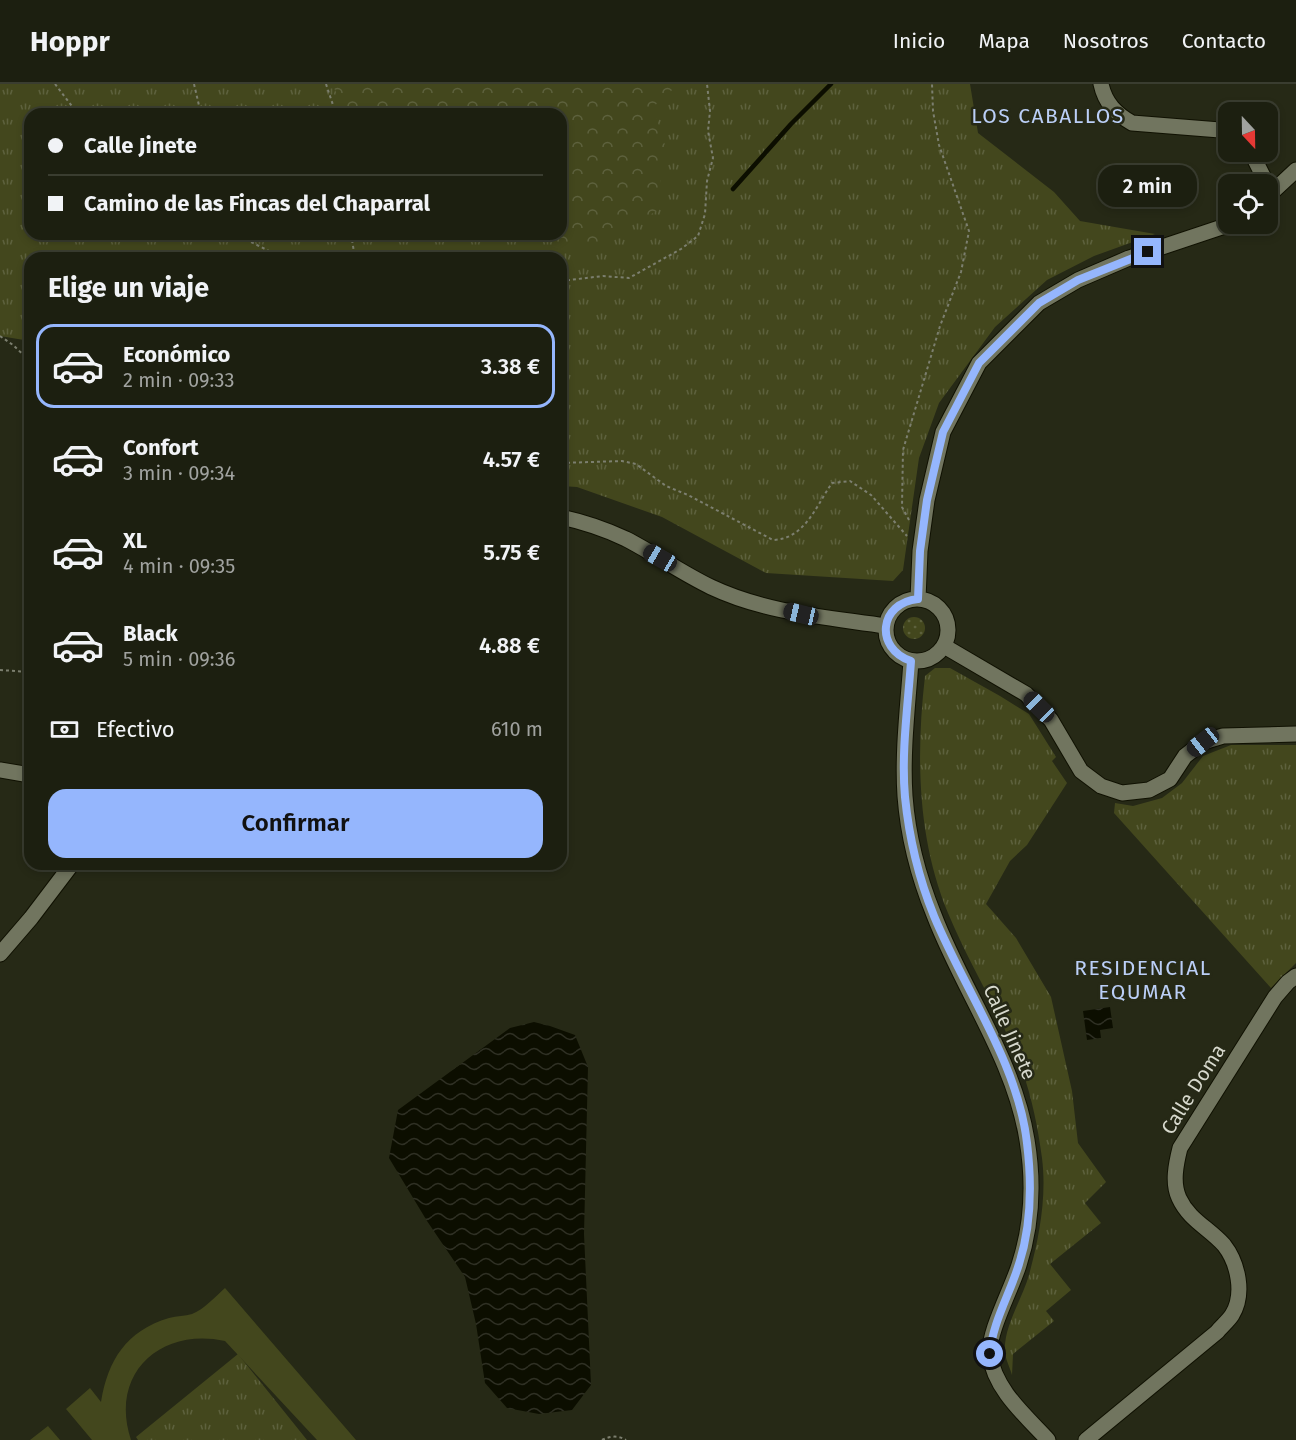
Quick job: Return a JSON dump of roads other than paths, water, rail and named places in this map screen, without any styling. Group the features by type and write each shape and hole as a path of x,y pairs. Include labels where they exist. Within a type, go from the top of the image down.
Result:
{"street":[{"path":"1101,84 1108,104 1120,116 1132,123 1218,130"},
{"path":"1278,186 1296,170"},
{"path":"918,599 921,544 927,500 943,432 979,363 1039,303 1078,280 1129,258 1218,228"},
{"path":"567,518 588,523 626,539 711,587 751,603 801,614 886,626"},
{"path":"918,599 928,601 944,615 948,625 947,636 944,646 929,658 911,661 894,652 889,644 886,626 893,609 909,600 918,599"},
{"path":"944,646 1026,694 1051,720 1081,771 1101,786 1122,793 1149,790 1170,779 1185,756 1203,742 1223,736 1296,734"},
{"name":"Calle Jinete","path":"911,661 906,724 905,796 914,855 934,915 1002,1059 1017,1099 1027,1140 1031,1189 1029,1227 1019,1264 991,1338 990,1354 993,1368 1002,1387 1048,1440"},
{"path":"0,770 24,774"},
{"path":"0,954 26,925 67,870"},
{"name":"Calle Doma","path":"1086,1440 1216,1332 1233,1315 1239,1296 1238,1278 1233,1261 1223,1245 1190,1215 1184,1206 1179,1197 1176,1164 1180,1148 1275,996 1296,976"}],"water":[{"path":"1110,1007 1113,1028 1100,1030 1101,1038 1087,1040 1083,1011"},
{"path":"534,1022 575,1035 588,1067 584,1234 591,1385 572,1410 539,1414 507,1408 485,1383 476,1324 465,1277 427,1221 389,1158 398,1110 510,1028"}],"waterway":[{"path":"733,189 791,124 831,84"}],"district":[{"name":"LOS CABALLOS","path":"1048,116"},
{"name":"RESIDENCIAL EQUMAR","path":"1143,980"}]}
